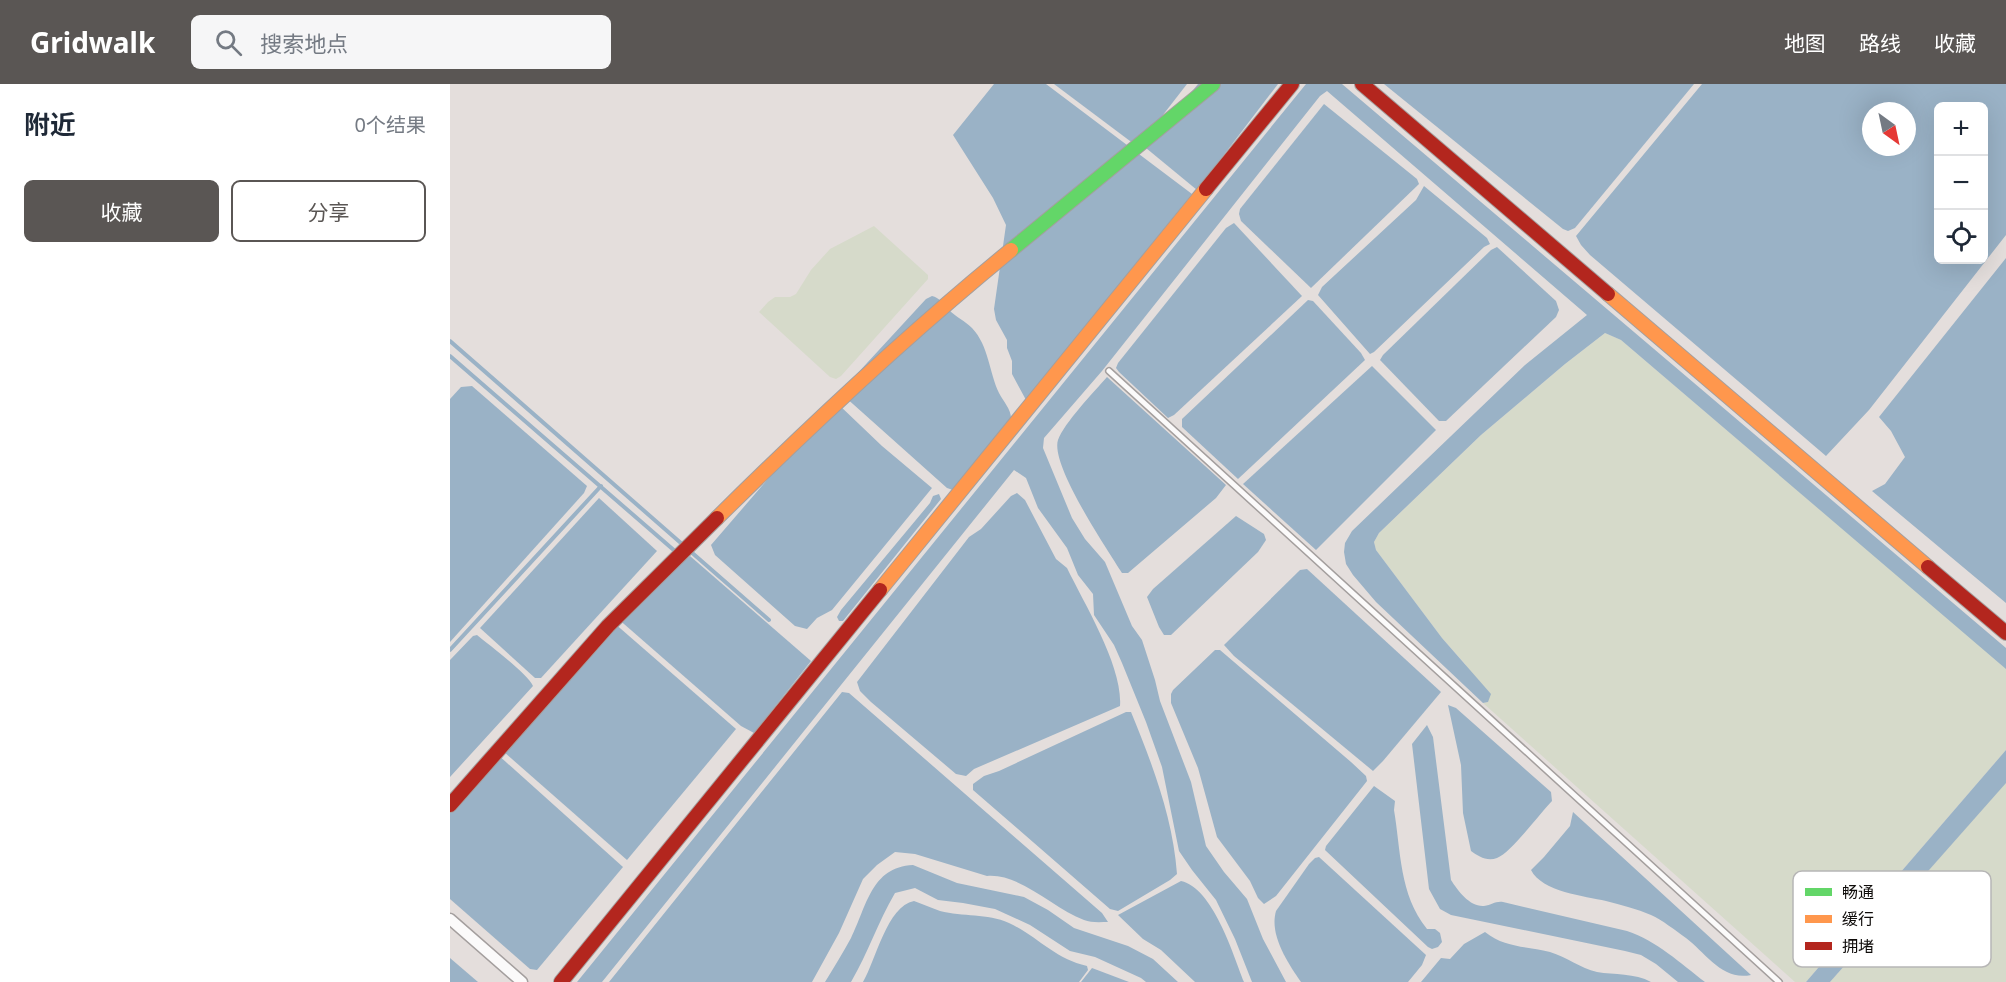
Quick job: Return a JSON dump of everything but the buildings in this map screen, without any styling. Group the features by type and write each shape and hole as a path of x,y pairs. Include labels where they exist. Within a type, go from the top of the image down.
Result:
{"street":[{"path":"450,805 608,626 797,439 939,309 1214,84"},
{"path":"561,982 1292,84"},
{"path":"1362,84 2006,633"},
{"path":"450,919 522,982"}],"lane":[{"path":"1109,371 1779,982"}],"green space":[{"path":"874,226 928,275 928,279 836,379 830,377 759,312 775,297 790,297 796,294 811,270 830,249"},
{"path":"1605,333 1621,340 2006,668 2006,750 1902,871 1793,871 1793,967 1819,967 1806,982 1795,982 1483,703 1488,702 1465,664 1442,638 1376,550 1374,542 1379,533 1481,435"},
{"path":"2006,782 2006,982 1830,982 1843,967 1991,967 1991,871 1928,871"}],"water":[{"path":"994,84 1046,84 1192,194 1026,400 1012,374 1012,361 1007,348 1007,340 996,320 994,309 1006,225 993,198 953,135"},
{"path":"1054,84 1187,84 1138,147"},
{"path":"1198,84 1278,84 1197,190 1146,148"},
{"path":"1306,84 1342,84 2006,648 2006,669 1621,340 1605,333 1481,435 1379,533 1374,542 1376,550 1442,638 1491,694 1488,702 1483,703 1376,602 1346,564 1345,543 1352,531 1525,365 1587,315 1327,91 1320,96 1102,371 1044,438 1043,448 1072,518 1085,539 1105,562 1132,626 1142,640 1160,701 1191,782 1206,846 1247,899 1263,939 1286,982 1252,982 1216,900 1179,851 1162,767 1114,645 1094,615 1093,594 1078,575 1067,548 1038,508 1026,478 1014,470 602,982 577,982"},
{"path":"1384,84 1694,84 1575,228 1568,231"},
{"path":"1702,84 2006,84 2006,235 1988,258 1988,102 1934,102 1934,264 1983,264 1869,410 1826,456 1581,245 1576,236"},
{"path":"1324,104 1417,179 1419,184 1311,288 1241,221 1239,214 1240,209"},
{"path":"1424,186 1487,238 1490,244 1484,247 1370,354 1318,295 1322,287 1416,200"},
{"path":"1234,223 1302,296 1174,415 1168,418 1116,368 1226,228"},
{"path":"1497,247 1556,301 1559,310 1556,317 1446,421 1439,421 1380,360 1491,250"},
{"path":"2006,258 2006,603 1872,491 1885,484 1905,457 1891,431 1879,417"},
{"path":"932,296 978,335 999,393 1011,415 1011,418 953,490 947,488 844,396 843,389 926,299"},
{"path":"1308,300 1313,301 1365,360 1238,479 1182,427 1182,419"},
{"path":"1372,366 1436,430 1316,550 1243,484"},
{"path":"1107,377 1226,485 1216,498 1128,573 1122,573 1081,507 1058,452 1058,440 1066,425"},
{"path":"472,386 587,486 584,493 450,642 450,399 461,387"},
{"path":"838,404 882,446 932,488 832,610 817,618 807,629 795,626 715,555 711,545 830,407"},
{"path":"1017,493 1025,500 1056,559 1067,568 1101,636 1116,673 1120,706 974,769 966,776 956,774 871,702 860,691 857,682 969,537 981,529 1011,496"},
{"path":"939,494 941,499 843,621 839,621 837,617 841,610 930,503 933,496"},
{"path":"599,498 657,551 541,678 535,678 480,628"},
{"path":"1236,516 1264,534 1266,540 1258,552 1171,635 1164,635 1147,597 1153,589"},
{"path":"690,556 811,661 754,733 741,726 616,617"},
{"path":"1307,569 1441,692 1373,771 1234,656 1224,645 1300,570"},
{"path":"613,622 736,729 627,860 504,752"},
{"path":"477,635 516,667 533,686 450,777 450,660 473,636"},
{"path":"1215,650 1220,650 1351,762 1366,776 1367,781 1276,896 1264,904 1217,837 1198,768 1171,703 1173,690"},
{"path":"842,692 849,693 1102,913 1108,922 1084,920 1012,880 987,876 915,854 895,852 863,879 839,933 812,982 609,982"},
{"path":"1448,705 1456,708 1551,792 1552,801 1517,841 1497,858 1486,859 1471,851 1463,813 1461,765"},
{"path":"1126,712 1131,712 1160,791 1171,832 1177,874 1118,911 1110,909 973,790 973,784 984,776"},
{"path":"1427,725 1433,737 1451,880 1465,897 1479,906 1503,902 1627,931 1658,947 1705,982 1678,982 1641,955 1451,915 1440,909 1429,889 1412,744"},
{"path":"2006,750 2006,783 1928,871 1902,871"},
{"path":"497,754 623,867 537,970 530,969 450,899 450,797"},
{"path":"1374,786 1395,801 1394,810 1406,887 1418,916 1427,929 1435,929 1440,933 1442,942 1438,947 1432,949 1428,947 1325,850"},
{"path":"1573,812 1751,975 1741,976 1723,970 1686,938 1651,915 1617,904 1565,892 1544,883 1537,877 1531,870 1570,826"},
{"path":"1319,857 1426,955 1422,965 1408,982 1301,982 1277,939 1276,911 1309,864"},
{"path":"913,865 957,883 1024,897 1074,928 1128,946 1153,959 1178,982 1146,982 1095,957 1070,951 1030,925 995,909 938,900 915,888 895,893 851,982 825,982 851,938 872,890 888,873 899,867"},
{"path":"1181,881 1192,886 1212,909 1228,940 1244,982 1195,982 1161,950 1143,939 1118,915"},
{"path":"914,901 940,911 992,918 1009,923 1065,958 1087,966 1088,970 1079,982 863,982 889,923 905,905"},
{"path":"1485,932 1508,944 1556,954 1597,972 1631,976 1651,982 1421,982 1441,958 1450,959 1464,944"},
{"path":"450,958 478,982 450,982"},
{"path":"1819,967 1843,967 1830,982 1806,982"},
{"path":"1092,968 1129,982 1081,982"}],"waterway":[{"path":"450,341 682,544"},
{"path":"450,356 676,552"},
{"path":"450,650 601,486"},
{"path":"690,551 769,620"}],"traffic: fast":[{"path":"1011,250 1213,84"}],"traffic: slow":[{"path":"880,590 1206,189"},
{"path":"717,518 861,381 1011,250"},
{"path":"1608,294 1928,567"}],"traffic: jam":[{"path":"1206,189 1292,84"},
{"path":"1362,84 1608,294"},
{"path":"450,805 608,626 717,518"},
{"path":"1928,567 2006,633"},
{"path":"561,982 880,590"}]}
